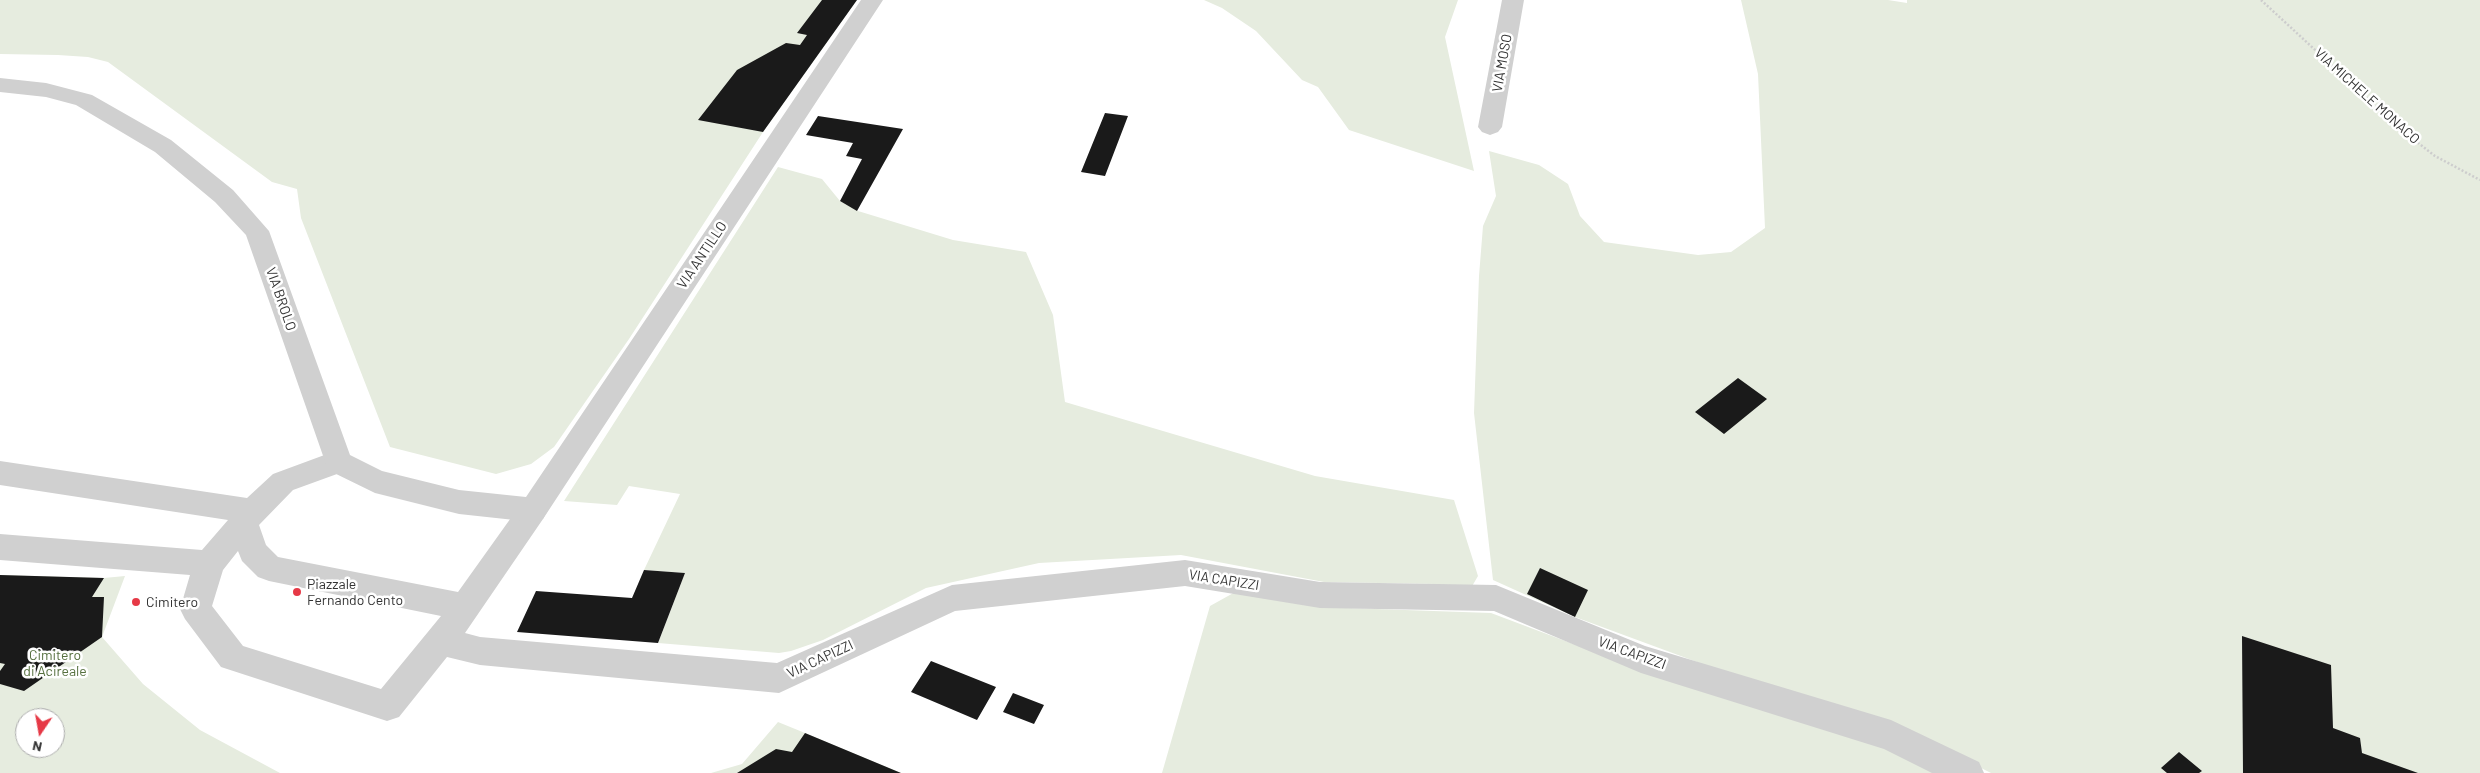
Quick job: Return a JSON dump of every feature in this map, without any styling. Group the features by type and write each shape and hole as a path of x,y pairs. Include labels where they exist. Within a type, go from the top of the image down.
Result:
{"street":[{"name":"VIA ANTILLO","path":"209,564 196,609 232,656 387,706 466,607 533,510 872,0"},
{"name":"VIA MOSO","path":"1490,126 1513,0"},
{"name":"VIA BROLO","path":"0,84 46,90 84,100 163,146 224,196 257,231 338,462"},
{"path":"0,547 209,564 248,517 283,482 338,462 374,482 459,502 533,510"},
{"path":"0,474 248,517"},
{"path":"248,517 253,552 269,568 466,607"},
{"name":"VIA CAPIZZI","path":"441,640 480,651 779,678 952,598 1186,573 1320,595 1496,598 1641,658 1891,736 1966,773"}],"path":[{"name":"VIA MICHELE MONACO","path":"2261,0 2404,132 2434,156 2480,180"}],"green space":[{"path":"0,0 857,0 763,132 629,339 554,447 531,464 496,474 390,447 301,218 297,189 272,182 108,62 88,57 0,54"},
{"path":"1204,0 1458,0 1445,37 1474,171 1349,130 1318,87 1302,80 1256,31 1222,8"},
{"path":"1741,0 1888,0 1907,3 1907,0 2480,0 2480,773 1991,773 1917,736 1716,669 1575,617 1493,580 1474,413 1479,276 1483,226 1496,196 1489,151 1539,165 1568,184 1580,216 1604,242 1698,255 1731,252 1765,228 1758,74"},
{"path":"778,167 822,179 840,201 858,211 953,240 1026,252 1053,315 1065,402 1315,476 1454,500 1478,576 1471,588 1435,584 1324,582 1181,555 1039,563 926,588 823,640 791,651 779,653 658,643 685,573 644,570 680,494 629,486 617,505 564,501"},
{"name":"Cimitero di Acireale","path":"0,575 104,578 125,576 102,637 143,684 200,730 280,773 0,773"},
{"path":"1237,591 1319,607 1491,613 1637,668 1886,747 1941,773 1162,773 1210,606"},
{"path":"778,722 901,773 711,773 742,764"}],"building":[{"path":"822,0 857,0 763,132 698,120 737,70 786,43 800,45 807,35 797,33"},
{"path":"1105,113 1128,116 1105,176 1081,172"},
{"path":"818,116 903,129 857,211 840,201 862,159 846,156 853,143 806,135"},
{"path":"1738,378 1767,399 1724,434 1695,412"},
{"path":"1540,568 1588,590 1575,617 1527,594"},
{"path":"644,570 685,573 658,643 517,632 536,591 632,598"},
{"path":"0,575 104,578 92,597 104,597 102,637 24,691 0,684 0,671 5,664 0,663"},
{"path":"2242,636 2331,665 2333,728 2360,738 2362,753 2418,773 2243,773"},
{"path":"931,661 996,687 977,720 911,692"},
{"path":"1013,693 1044,705 1034,724 1003,712"},
{"path":"805,733 901,773 737,773 776,749 792,752"},
{"path":"2179,752 2202,771 2199,773 2167,773 2161,768"}],"place":[{"name":"Piazzale Fernando Cento","path":"297,592"},
{"name":"Cimitero","path":"136,602"}]}
